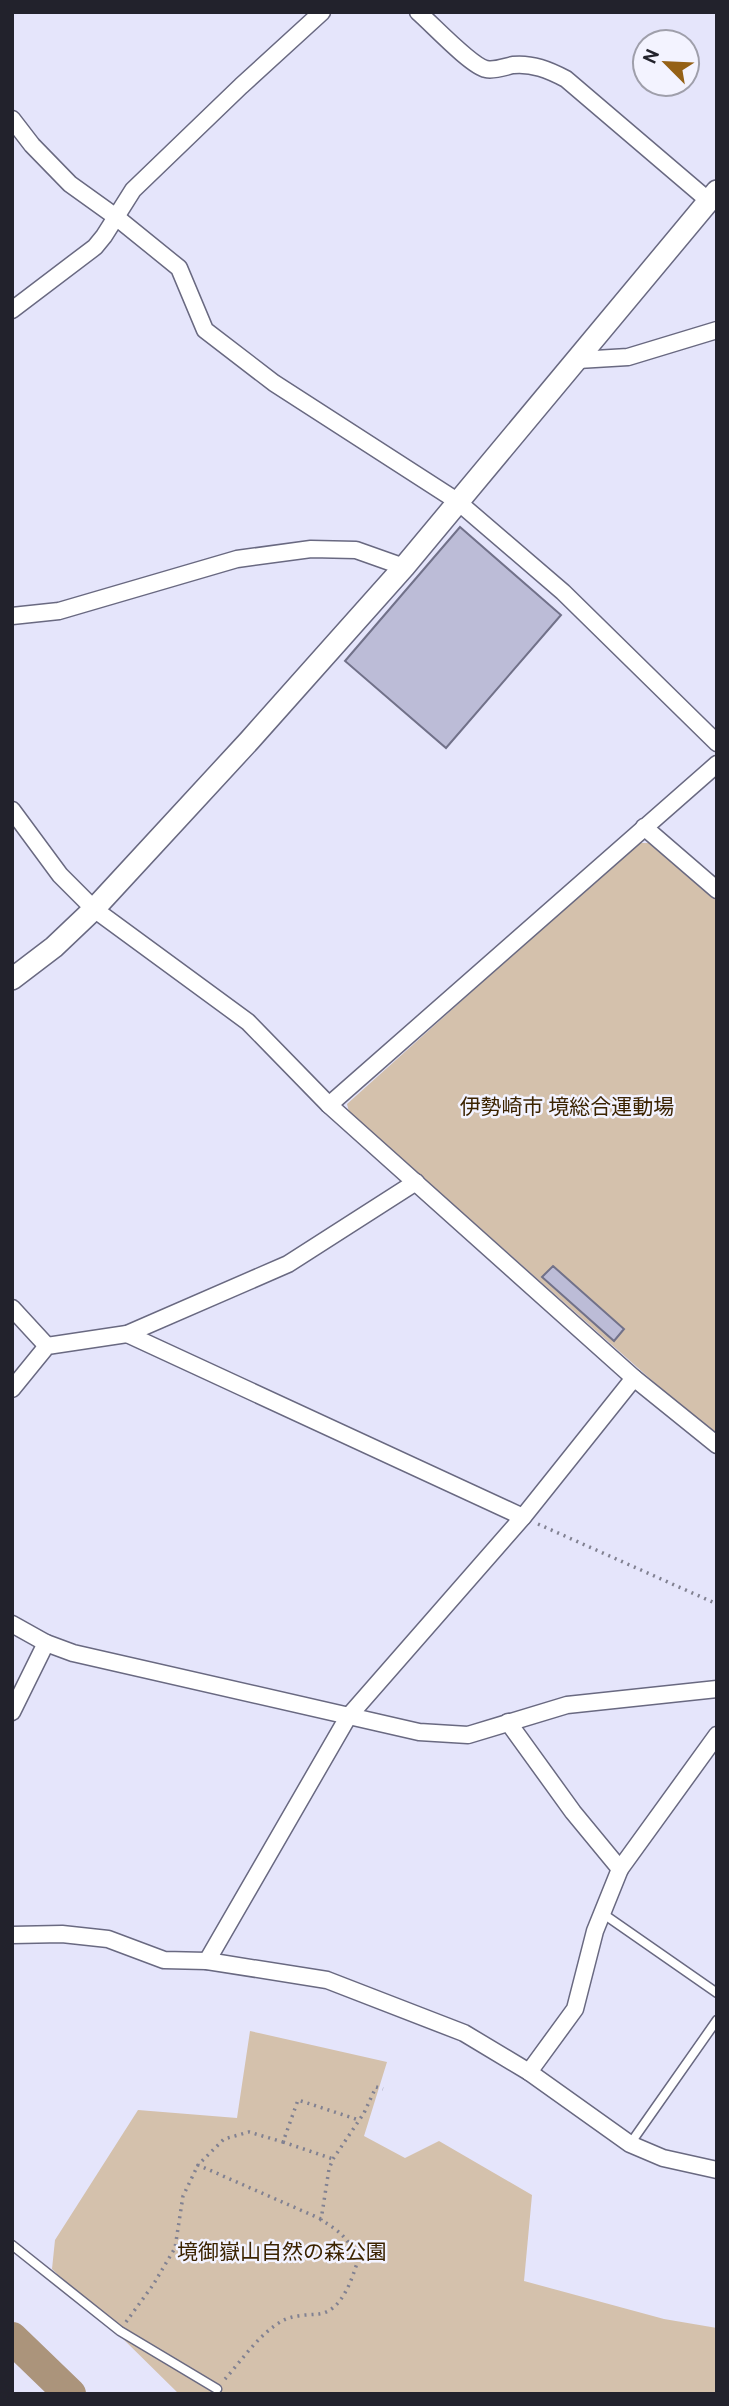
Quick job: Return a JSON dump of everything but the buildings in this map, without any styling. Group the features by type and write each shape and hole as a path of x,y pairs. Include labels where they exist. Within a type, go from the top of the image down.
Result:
{"street":[{"path":"12,310 84,256 104,236 124,202 140,183 322,12"},
{"path":"12,979 54,947 94,909 249,741 404,567 713,196 566,79 549,69 530,65 485,69 472,62 418,12"},
{"path":"12,118 32,145 70,184 179,268 205,330 274,383 457,501 562,592 717,743"},
{"path":"578,360 628,357 717,330"},
{"path":"12,616 59,611 237,559 310,550 356,550 404,567"},
{"path":"329,1105 717,764"},
{"path":"12,810 60,875 94,909 248,1022 329,1105 634,1378 717,1445"},
{"path":"643,827 717,890"},
{"path":"12,1389 47,1346 127,1334 288,1264 416,1182"},
{"path":"12,1308 47,1346"},
{"path":"127,1334 523,1517"},
{"path":"207,1961 348,1717 523,1517 634,1378"},
{"path":"12,1624 46,1643 85,1656 419,1732 468,1735 567,1705 717,1689"},
{"path":"12,1712 46,1643"},
{"path":"508,1722 573,1812 620,1869"},
{"path":"529,2072 575,2009 595,1931 620,1869 715,1740"},
{"path":"12,1936 62,1934 108,1939 163,1959 207,1961 327,1980 464,2033 529,2072 630,2144 663,2158 717,2170"}],"lane":[{"path":"602,1913 717,1993"},
{"path":"630,2144 717,2020"},
{"path":"12,2245 120,2330 217,2389"}],"path":[{"path":"523,1517 717,1604"},
{"path":"321,2220 333,2159 359,2120 376,2087 383,2090"},
{"path":"283,2143 298,2100 359,2120"},
{"path":"120,2330 153,2286 175,2248 183,2196 198,2165 224,2139 249,2132 333,2159"},
{"path":"198,2165 341,2231 351,2243 358,2260 351,2283 339,2302 323,2313 284,2320 266,2333 217,2389"}],"green space":[{"name":"伊勢崎市 境総合運動場","path":"637,843 650,843 717,901 717,1434 699,1422 349,1112 347,1104"},
{"name":"境御嶽山自然の森公園","path":"250,2031 387,2062 364,2136 405,2158 439,2141 532,2195 524,2281 664,2319 717,2328 717,2394 179,2394 52,2269 55,2240 138,2110 237,2118"}],"waterway":[{"path":"12,2338 70,2394"}]}
